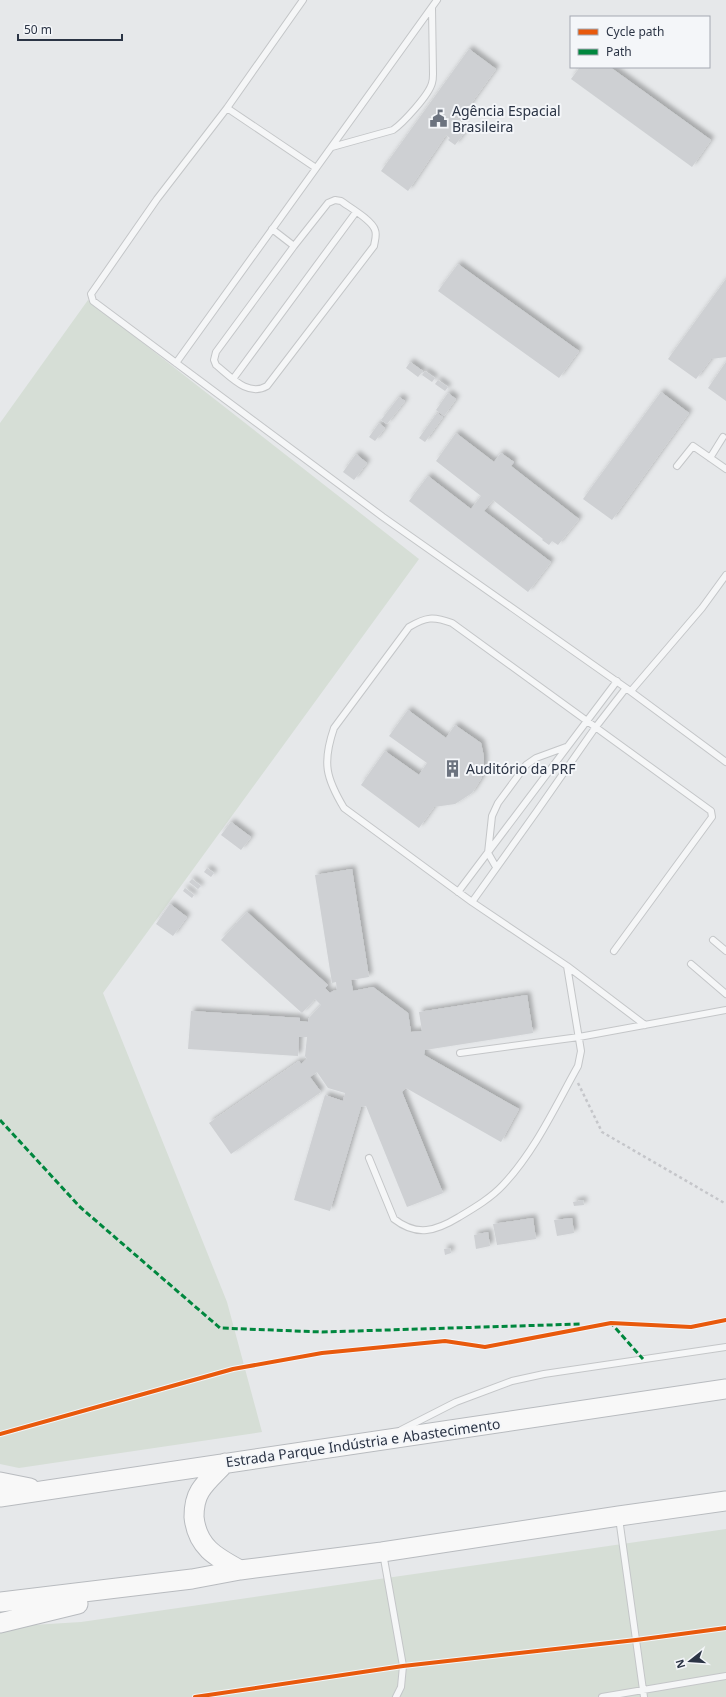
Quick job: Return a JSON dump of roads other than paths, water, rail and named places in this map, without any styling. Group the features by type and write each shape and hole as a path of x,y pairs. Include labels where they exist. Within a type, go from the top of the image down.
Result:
{"highway":[{"name":"Estrada Parque Indústria e Abastecimento","path":"0,1497 726,1389"},
{"path":"225,1463 200,1490 194,1508 196,1529 204,1546 218,1558 240,1570"},
{"path":"0,1482 43,1491"},
{"path":"0,1623 41,1612 240,1570 382,1552 726,1501"},
{"path":"0,1602 192,1579"}],"lane":[{"path":"303,0 227,108 157,199 91,294 93,301 383,518 617,681 726,762"},
{"path":"176,363 437,0"},
{"path":"332,146 393,130 400,126 429,91 433,82 434,74 432,8"},
{"path":"227,108 316,168"},
{"path":"335,200 341,201 356,212 372,224 376,236 374,246 267,386 260,390 253,390 244,387 216,365 214,360 216,352 294,246 328,203 335,200"},
{"path":"233,379 356,212"},
{"path":"272,229 294,246"},
{"path":"710,458 723,437"},
{"path":"677,466 693,446 726,469"},
{"path":"472,902 595,728 702,608 726,575"},
{"path":"614,951 694,843 712,817 712,814 708,808 595,728 452,622 437,618 421,620 408,627 334,728 328,747 327,767 334,791 344,808 472,902 567,966 645,1025"},
{"path":"458,892 617,681"},
{"path":"496,867 488,853 492,816 498,803 526,765 536,758 566,747"},
{"path":"713,940 726,951"},
{"path":"691,964 726,994"},
{"path":"369,1158 394,1219 402,1225 418,1231 432,1230 451,1222 478,1206 503,1186 532,1148 578,1066 581,1051 567,966"},
{"path":"460,1053 579,1036 726,1010"},
{"path":"380,1441 456,1402 512,1381 544,1374 726,1347"},
{"path":"619,1516 644,1697"},
{"path":"382,1552 403,1666 401,1687 396,1697"},
{"path":"602,1697 726,1676"}],"place":[{"name":"Agência Espacial Brasileira","path":"439,119"},
{"name":"Auditório da PRF","path":"453,769"}]}
